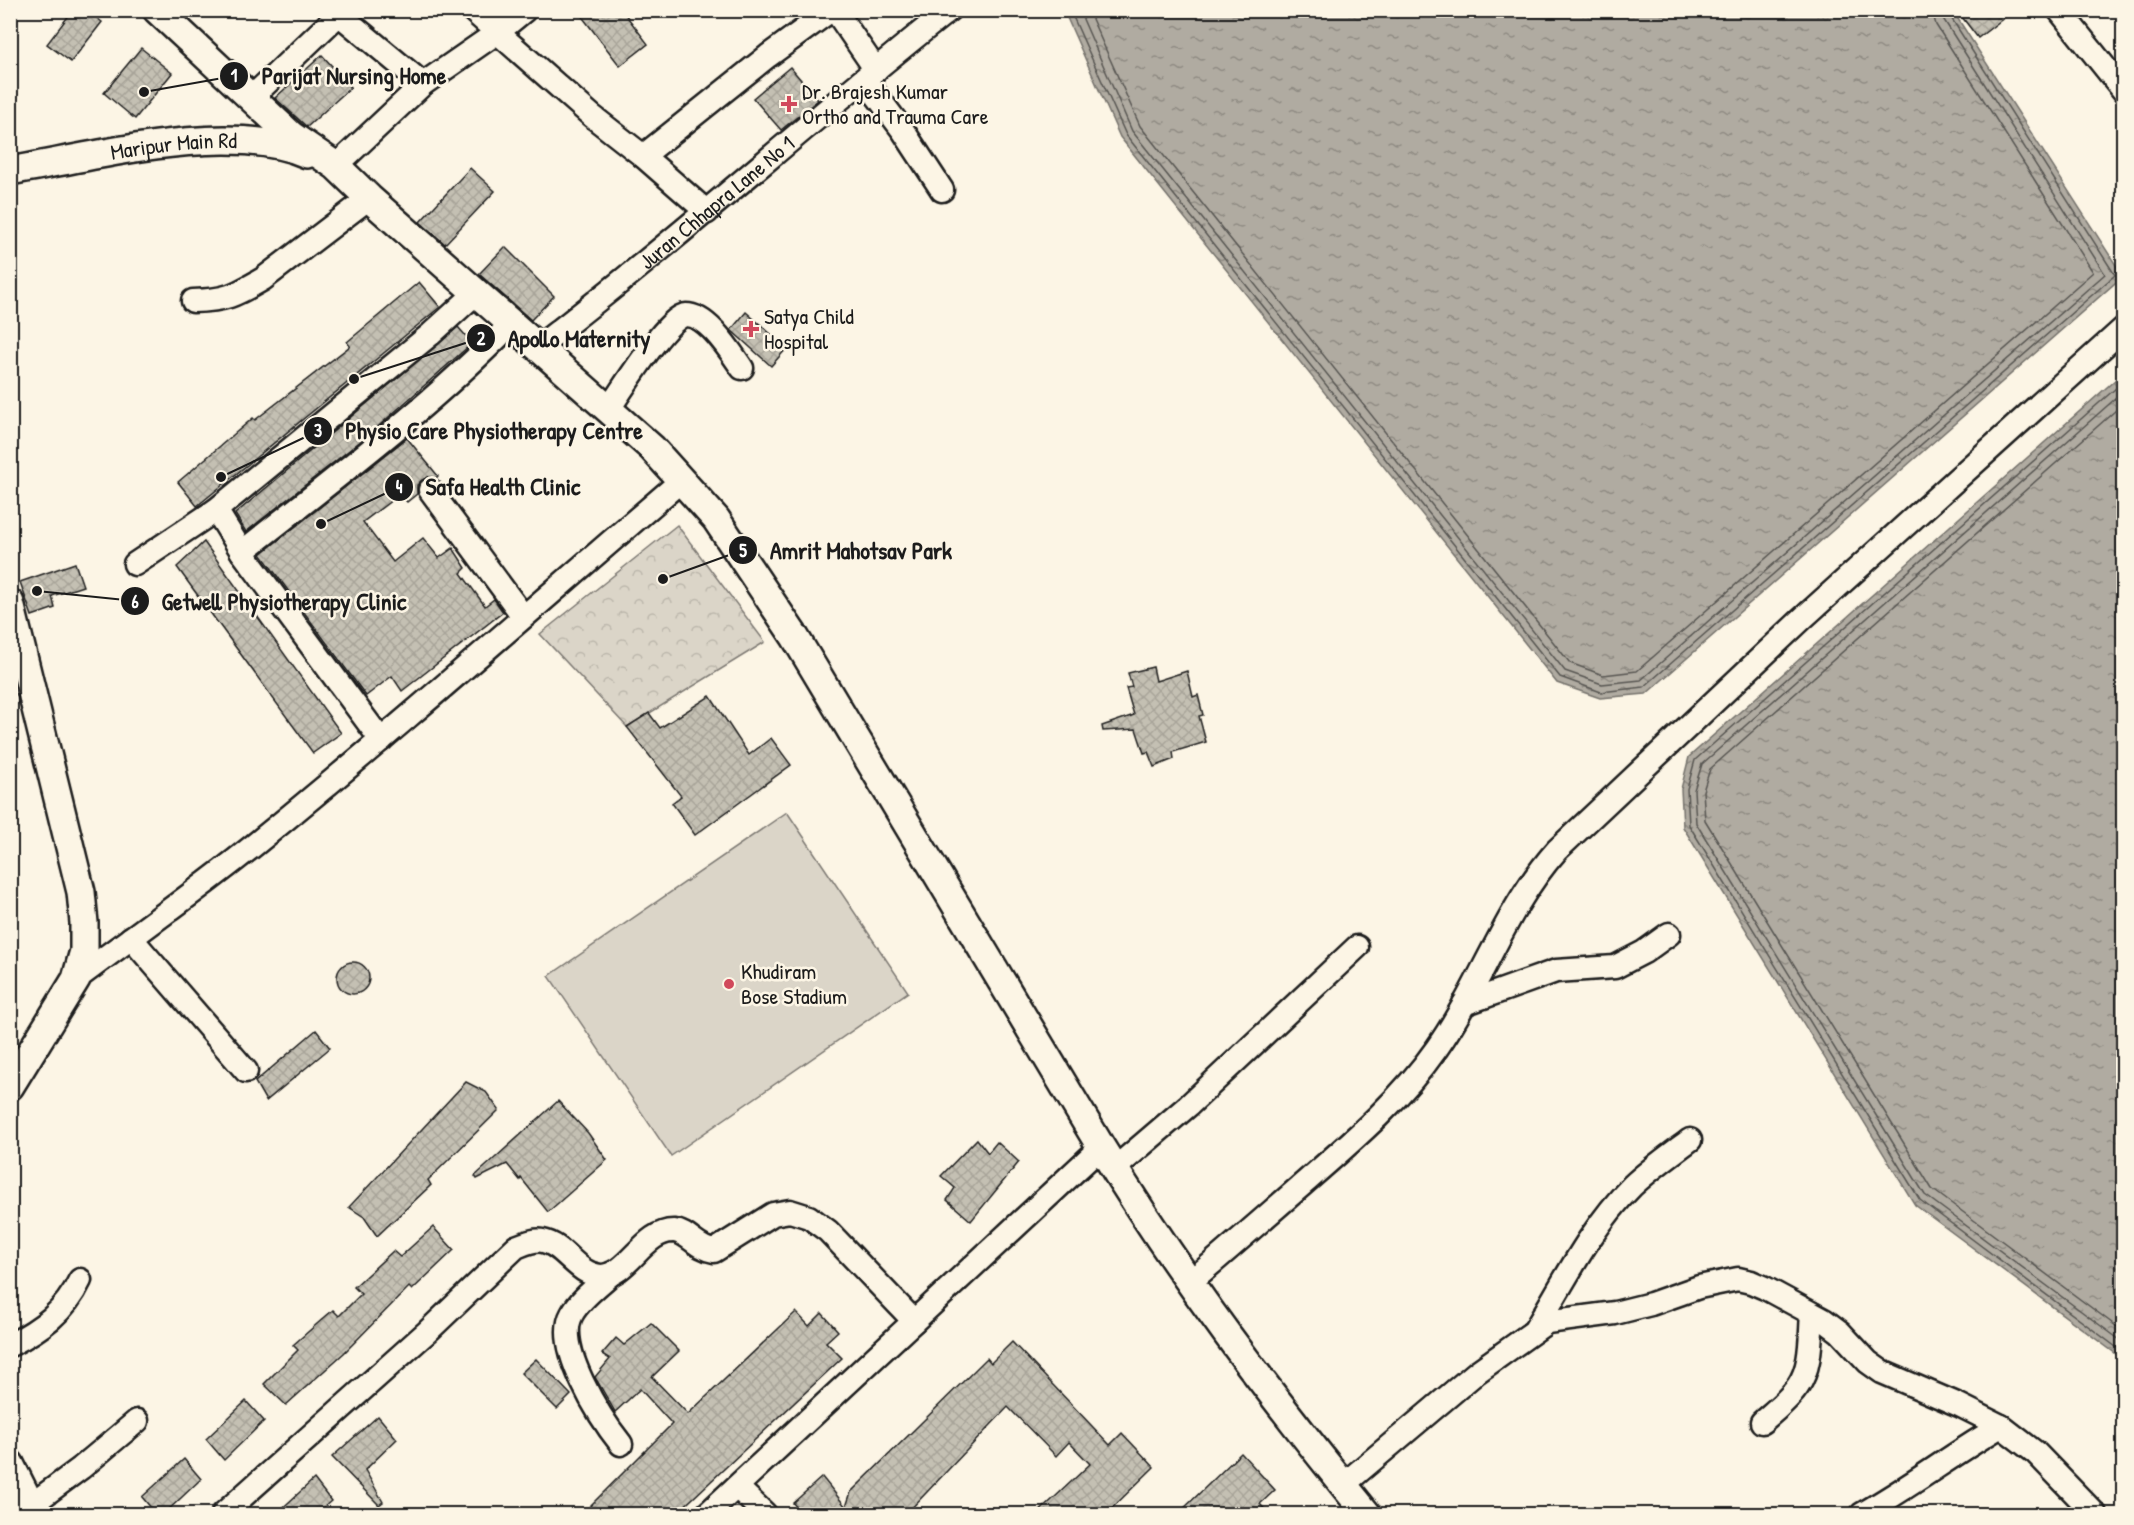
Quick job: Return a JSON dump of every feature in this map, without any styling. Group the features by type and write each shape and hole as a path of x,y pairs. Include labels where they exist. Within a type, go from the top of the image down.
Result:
{"main road":[{"path":"157,10 292,136 336,166 369,198 652,448 716,519 795,636 1108,1158 1234,1346 1366,1515"},
{"name":"Maripur Main Rd","path":"10,171 207,140 272,143 301,151 336,166"},
{"path":"10,1086 76,979 84,951 81,892 12,616"},
{"path":"10,1464 33,1510"}],"street":[{"path":"472,10 592,116 643,156 706,212"},
{"path":"336,166 423,84 498,32 525,10"},
{"path":"643,156 768,56 833,10 904,132 942,190"},
{"name":"Juran Chhapra Lane No 1","path":"538,347 706,212 949,10"},
{"path":"2059,10 2124,91"},
{"path":"250,98 337,12 423,84"},
{"path":"193,301 232,297 248,288 369,198"},
{"path":"135,564 216,510 431,334 476,293"},
{"path":"608,410 650,350 673,321 680,316 695,317 706,324 742,368"},
{"path":"242,552 422,408 479,357 511,324"},
{"path":"1190,1282 1362,1133 1384,1111 1438,1047 1464,1004 1519,900 1557,849 1803,618 2124,328"},
{"path":"76,979 250,849 381,740 682,480"},
{"path":"430,490 523,616"},
{"path":"216,510 242,552 381,740"},
{"path":"1464,1004 1556,971 1615,967 1644,952 1669,934"},
{"path":"131,938 246,1071"},
{"path":"707,1515 914,1322 1108,1158 1189,1105 1357,947"},
{"path":"1536,1328 1612,1209 1649,1170 1690,1140"},
{"path":"621,1444 588,1395 569,1343 568,1328 571,1315 610,1274 656,1236 667,1231 677,1231 705,1250 714,1251 773,1214 790,1211 810,1217 828,1231 914,1322"},
{"path":"223,1515 427,1332 516,1248 528,1242 542,1241 558,1249 589,1272 600,1276 610,1274"},
{"path":"10,1345 47,1323 72,1296 80,1280"},
{"path":"1343,1485 1477,1372 1547,1322 1630,1310 1699,1287 1738,1280 1765,1288 1812,1314 1840,1332 1868,1362 1882,1372 2001,1426 2036,1453 2095,1515"},
{"path":"1762,1422 1797,1387 1803,1377 1808,1357 1812,1314"},
{"path":"33,1510 137,1421"},
{"path":"1862,1515 1959,1450 2001,1426"},
{"path":"737,1487 765,1515"}],"green space":[{"path":"677,525 765,642 627,727 540,634"},
{"name":"Khudiram Bose Stadium","path":"787,812 908,992 671,1156 549,976"}],"water":[{"path":"1064,11 1953,11 2123,276 1646,694 1600,698 1557,683 1120,137"},
{"path":"2123,373 2123,1359 1915,1205 1683,827 1681,789 1689,757"}],"building":[{"path":"73,10 87,10 102,22 71,62 47,44"},
{"path":"577,10 622,10 648,44 620,66"},
{"path":"1970,10 2014,10 1978,38 1962,17"},
{"path":"141,48 172,73 135,119 104,93"},
{"path":"322,55 351,87 307,127 275,98"},
{"path":"790,67 818,100 781,130 753,98"},
{"path":"470,168 495,191 445,244 420,222"},
{"path":"505,247 554,296 531,320 479,274"},
{"path":"419,282 440,307 197,506 178,482 253,418 255,420 350,346 347,342"},
{"path":"746,312 787,348 771,366 731,330"},
{"path":"458,327 472,343 470,345 372,432 246,532 235,514"},
{"path":"407,438 438,476 422,480 417,485 417,494 407,502 400,494 363,522 393,562 423,538 439,558 453,548 466,568 461,573 485,606 494,599 503,612 402,691 392,676 366,696 261,554"},
{"path":"204,542 341,733 313,753 177,567"},
{"path":"75,563 83,586 52,596 55,608 32,616 20,582"},
{"path":"1153,667 1156,681 1187,671 1193,697 1198,695 1203,715 1199,716 1206,742 1173,752 1174,759 1154,767 1148,752 1144,753 1136,729 1103,731 1102,726 1134,715 1126,688 1132,687 1128,673"},
{"path":"710,696 749,755 771,738 791,765 695,835 672,803 681,796 627,727 649,713 660,728"},
{"path":"353,962 364,967 369,978 364,989 353,994 342,989 337,978 342,967"},
{"path":"316,1030 330,1048 266,1101 255,1082"},
{"path":"466,1082 486,1092 499,1110 428,1180 431,1185 377,1236 364,1217 349,1207"},
{"path":"558,1101 588,1133 607,1160 548,1212 507,1164 477,1179 475,1176"},
{"path":"977,1139 988,1153 997,1142 1019,1162 971,1221 947,1200 955,1188 941,1176"},
{"path":"433,1227 454,1250 412,1290 409,1287 344,1353 286,1405 264,1384 298,1350 293,1345 333,1310 339,1316 361,1294 354,1287 393,1251 400,1257"},
{"path":"796,1312 809,1326 822,1313 838,1331 826,1342 842,1358 675,1515 581,1515 672,1424 640,1389 615,1412 595,1377 610,1359 602,1354 616,1338 624,1345 651,1323 679,1351 652,1377 688,1414"},
{"path":"1012,1342 1110,1445 1122,1433 1154,1467 1105,1515 1036,1515 1090,1464 1069,1442 1056,1456 1008,1407 905,1515 803,1515 793,1503 822,1477 846,1507 851,1492 987,1358 991,1363"},
{"path":"536,1359 571,1395 557,1409 521,1373"},
{"path":"246,1401 264,1421 224,1460 206,1439"},
{"path":"378,1416 397,1439 365,1470 383,1502 379,1505 332,1457"},
{"path":"1241,1453 1275,1490 1260,1504 1270,1515 1177,1515"},
{"path":"184,1459 201,1479 163,1515 157,1515 142,1497"},
{"path":"314,1479 331,1501 315,1515 275,1515"}],"place":[{"name":"Parijat Nursing Home","path":"144,92"},
{"name":"Dr. Brajesh Kumar Ortho and Trauma Care","path":"789,104"},
{"name":"Satya Child Hospital","path":"751,329"},
{"name":"Apollo Maternity","path":"354,379"},
{"name":"Physio Care Physiotherapy Centre","path":"221,477"},
{"name":"Safa Health Clinic","path":"321,524"},
{"name":"Amrit Mahotsav Park","path":"663,579"},
{"name":"Getwell Physiotherapy Clinic","path":"37,591"},
{"name":"Khudiram Bose Stadium","path":"729,984"}]}
